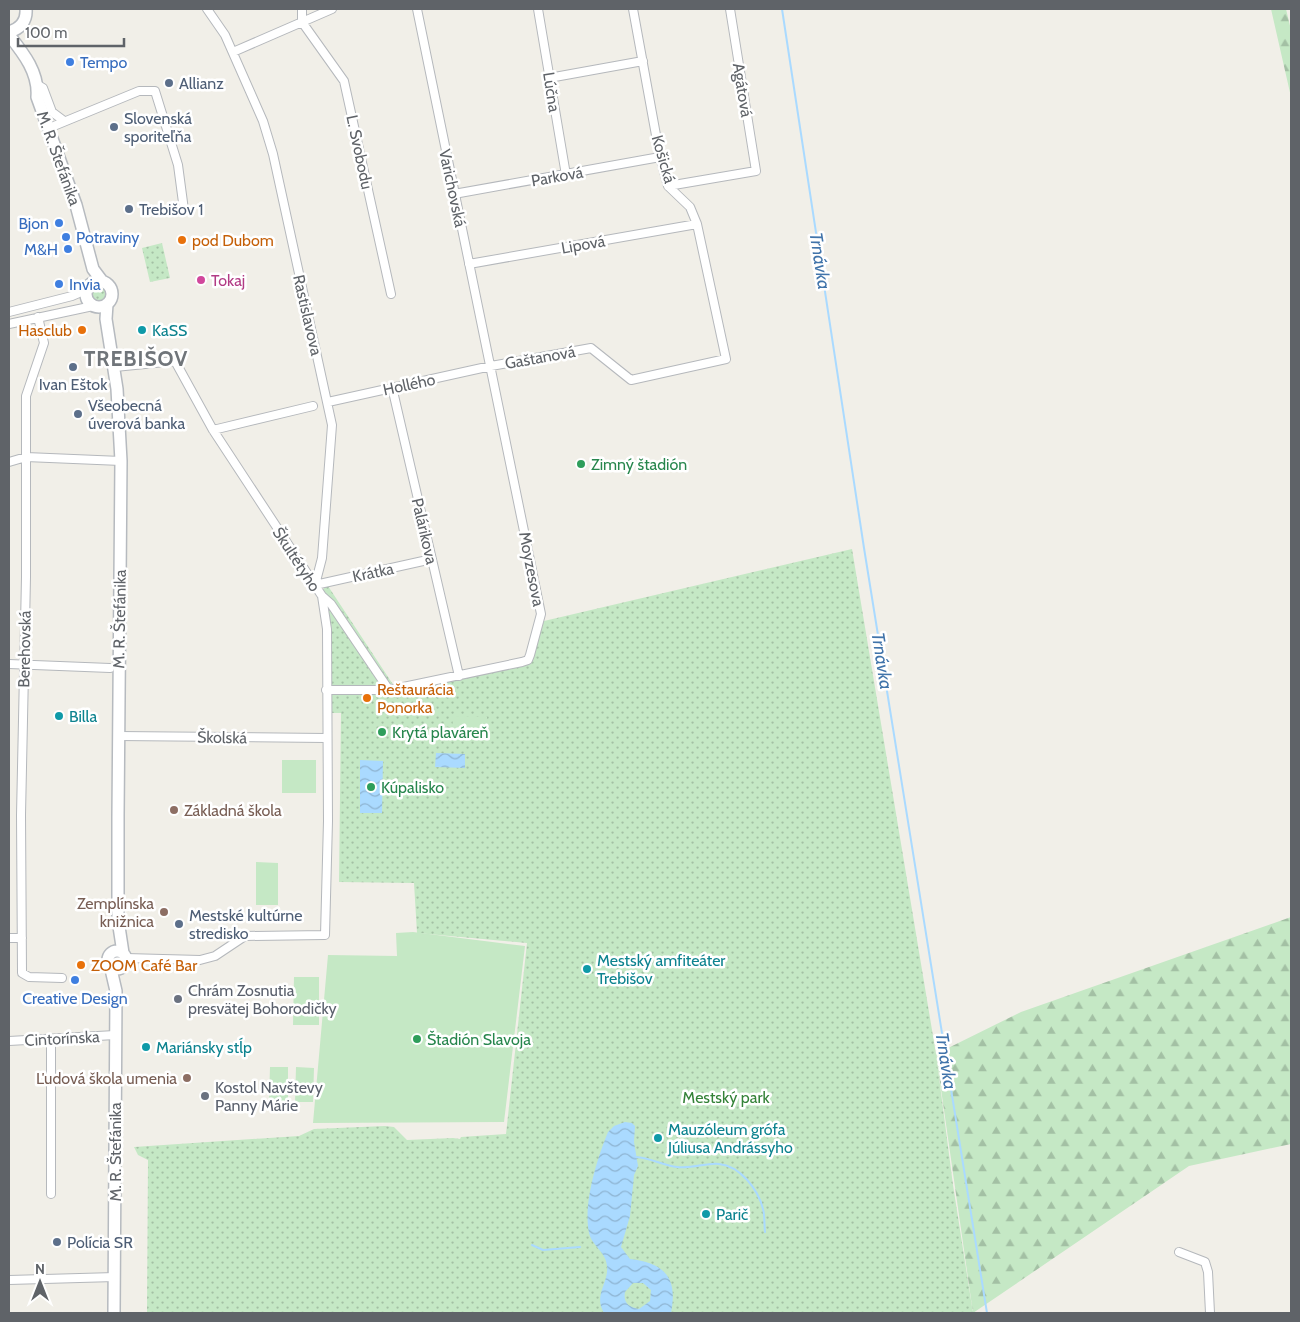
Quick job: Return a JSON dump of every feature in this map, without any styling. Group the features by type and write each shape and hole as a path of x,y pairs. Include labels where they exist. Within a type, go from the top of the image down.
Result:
{"street":[{"name":"Rastislavova","path":"207,9 226,34 263,121 328,402 332,425 322,558 315,585"},
{"path":"302,9 302,22"},
{"path":"233,52 332,9"},
{"name":"Varichovská","path":"418,9 454,194 491,366"},
{"name":"Lúčna","path":"538,9 566,175"},
{"name":"Košická","path":"633,9 660,157 668,186 690,207 697,224 726,359"},
{"name":"Agátová","path":"668,186 756,171 730,9"},
{"path":"9,34 26,15"},
{"path":"20,50 26,15"},
{"name":"L. Svobodu","path":"302,22 344,81 391,294"},
{"name":"M. R. Štefánika","path":"9,34 33,70 38,85 37,97 76,205 93,269 93,285"},
{"path":"549,78 643,61"},
{"path":"38,85 43,88 52,112 64,121"},
{"path":"49,128 139,90 155,91 178,165 184,210"},
{"name":"Parková","path":"454,194 660,157"},
{"name":"Lipová","path":"469,264 697,224"},
{"path":"93,285 87,299 99,306"},
{"path":"9,312 72,296 93,285 110,285 112,291 111,300 99,306 9,324"},
{"name":"M. R. Štefánika","path":"99,306 106,319 115,367 122,461 118,736 119,959 115,1035 114,1313"},
{"name":"Berehovská","path":"28,307 44,343 26,396 22,973 30,977 62,978"},
{"name":"Gaštanová","path":"491,366 591,348 631,380 726,359"},
{"name":"Škultétyho","path":"115,367 175,361 212,430 322,596 327,628 326,738 328,821 325,934 245,936 215,956 200,960 119,959"},
{"name":"Hollého","path":"328,402 491,366"},
{"name":"Moyzesova","path":"326,690 389,690 528,660 541,614 491,366"},
{"name":"Palárikova","path":"392,387 458,676"},
{"path":"212,430 313,406"},
{"path":"9,462 26,457 122,461"},
{"name":"Krátka","path":"315,585 432,559"},
{"path":"322,596 331,604 389,690"},
{"path":"9,664 110,668"},
{"name":"Školská","path":"118,736 326,738"},
{"path":"9,938 22,938"},
{"name":"Cintorínska","path":"9,1040 115,1035"},
{"path":"51,1039 51,1194"},
{"path":"1180,1252 1205,1262 1208,1272 1210,1313"},
{"path":"9,1280 115,1277"}],"green space":[{"path":"1271,9 1286,9 1291,30 1291,97"},
{"path":"162,243 170,278 150,282 142,248"},
{"path":"99,286 107,294 99,302 91,294"},
{"name":"Mestský park","path":"852,549 936,1054 953,1185 973,1313 147,1313 148,1160 138,1155 134,1147 299,1136 314,1129 385,1126 394,1127 407,1140 460,1139 461,1137 506,1134 527,943 417,933 414,883 339,882 341,713 330,713 332,630 323,589 328,586 394,686 396,694 524,665 532,659 544,621"},
{"path":"453,716 487,717 487,736 452,736"},
{"path":"282,760 316,760 316,793 282,793"},
{"path":"256,862 278,863 278,905 256,905"},
{"path":"1291,917 1291,1144 1189,1166 973,1313 936,1054 1021,1012"},
{"name":"Štadión Slavoja","path":"413,932 525,946 504,1122 313,1123 328,955 397,956 396,933"},
{"path":"294,977 319,977 319,1025 293,1025"},
{"path":"270,1067 288,1067 288,1102 269,1101"},
{"path":"296,1067 314,1068 313,1102 295,1102"}],"water":[{"path":"436,753 465,754 465,768 435,767"},
{"name":"Kúpalisko","path":"360,760 383,761 382,813 360,813"},
{"path":"625,1122 632,1123 635,1126 634,1142 638,1166 634,1175 630,1216 621,1247 630,1259 652,1264 666,1274 672,1290 671,1313 604,1313 601,1307 600,1300 607,1266 604,1257 589,1233 588,1208 592,1181 600,1155 608,1132 614,1126","holes":["633,1283 643,1283 651,1290 650,1301 639,1309 632,1307 626,1302 625,1292"]}],"waterway":[{"name":"Trnávka","path":"782,9 864,548 987,1313"},
{"path":"636,1157 677,1167 715,1164 734,1169 747,1180 761,1201 764,1212 765,1232"},
{"path":"532,1245 543,1250 580,1247"}],"place":[{"name":"Tempo","path":"70,62"},
{"name":"Allianz","path":"169,83"},
{"name":"Slovenská sporiteľňa","path":"114,127"},
{"name":"Trebišov 1","path":"129,209"},
{"name":"Bjon","path":"59,223"},
{"name":"Potraviny","path":"66,237"},
{"name":"pod Dubom","path":"182,240"},
{"name":"M&H","path":"68,249"},
{"name":"Tokaj","path":"201,280"},
{"name":"Invia","path":"59,284"},
{"name":"Hasclub","path":"82,330"},
{"name":"KaSS","path":"142,330"},
{"name":"Ivan Eštok","path":"73,367"},
{"name":"Všeobecná úverová banka","path":"78,414"},
{"name":"Zimný štadión","path":"581,464"},
{"name":"Reštaurácia Ponorka","path":"367,698"},
{"name":"Billa","path":"59,716"},
{"name":"Krytá plaváreň","path":"382,732"},
{"name":"Kúpalisko","path":"371,787"},
{"name":"Základná škola","path":"174,810"},
{"name":"Zemplínska knižnica","path":"164,912"},
{"name":"Mestské kultúrne stredisko","path":"179,924"},
{"name":"ZOOM Café Bar","path":"81,965"},
{"name":"Mestský amfiteáter Trebišov","path":"587,969"},
{"name":"Creative Design","path":"75,980"},
{"name":"Chrám Zosnutia presvätej Bohorodičky","path":"178,999"},
{"name":"Štadión Slavoja","path":"417,1039"},
{"name":"Mariánsky stĺp","path":"146,1047"},
{"name":"Ľudová škola umenia","path":"187,1078"},
{"name":"Kostol Navštevy Panny Márie","path":"205,1096"},
{"name":"Mauzóleum grófa Júliusa Andrássyho","path":"658,1138"},
{"name":"Parič","path":"706,1214"},
{"name":"Polícia SR","path":"57,1242"}],"district":[{"name":"TREBIŠOV","path":"136,359"}]}
